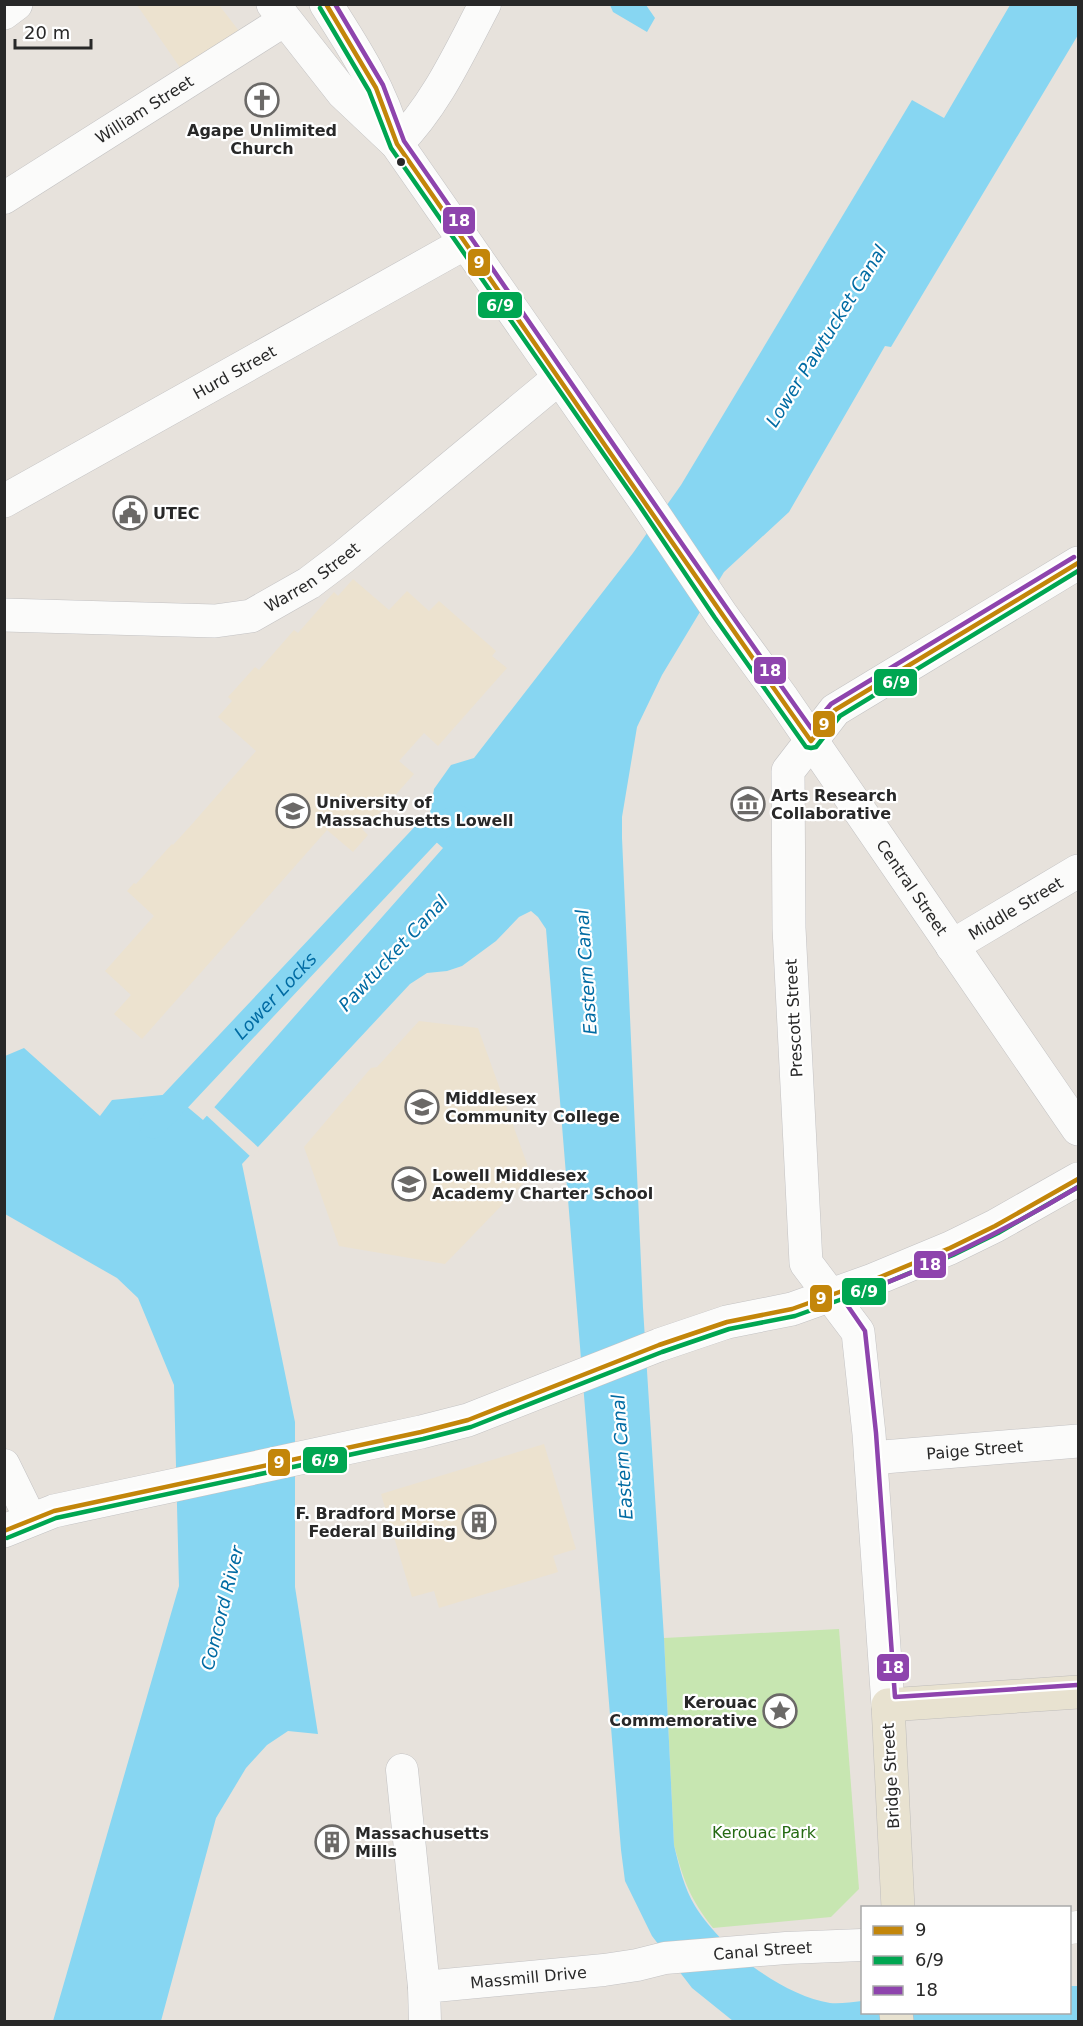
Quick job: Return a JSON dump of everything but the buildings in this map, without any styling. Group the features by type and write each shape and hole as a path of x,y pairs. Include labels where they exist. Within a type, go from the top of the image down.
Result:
{"main road":[{"path":"4,13 16,4"},
{"name":"Central Street","path":"326,4 374,82 386,108 397,144"},
{"name":"Central Street","path":"279,12 343,93 397,144 1078,1129"},
{"name":"Hurd Street","path":"4,501 465,243"},
{"name":"Warren Street","path":"4,615 215,621 251,616 309,583 342,558 559,378"},
{"name":"Prescott Street","path":"831,1295 806,1263 789,928 788,771 835,710 1078,563"},
{"name":"Middle Street","path":"952,946 1078,871"},
{"path":"18,1526 54,1511 468,1420 658,1345 727,1322 792,1309 873,1280 950,1248 995,1226 1078,1179"},
{"name":"Bridge Street","path":"831,1295 858,1332 871,1458 888,1705 898,1906"},
{"name":"Paige Street","path":"871,1458 1078,1441"},
{"path":"888,1705 1078,1692"}],"street":[{"path":"397,144 409,132 434,98 485,4"},
{"name":"William Street","path":"4,198 279,12"},
{"path":"4,1465 18,1526"},
{"path":"402,1770 424,1987 425,2022"},
{"name":"Canal Street","path":"665,1958 743,1951 861,1945"},
{"name":"Massmill Drive","path":"424,1987 604,1970 665,1958"}],"shaded area":[{"path":"137,5 219,5 239,31 181,69"},
{"name":"University of Massachusetts Lowell","path":"353,579 389,610 407,591 429,611 439,601 496,651 492,656 507,668 438,746 424,733 399,761 414,774 368,826 362,829 368,835 353,852 327,830 142,1039 114,1014 131,995 105,971 154,916 127,891 173,845 256,751 218,717 232,701 228,697 255,667 259,670 294,630 298,633 334,592 338,596"},
{"name":"Middlesex Community College","path":"419,1021 478,1028 531,1175 445,1264 339,1246 304,1147 371,1068 377,1067"},
{"name":"F. Bradford Morse Federal Building","path":"544,1444 576,1549 553,1556 558,1572 439,1608 434,1591 412,1597 381,1494"}],"green space":[{"name":"Kerouac Park","path":"839,1629 859,1889 831,1917 713,1928 689,1889 674,1845 664,1638"}],"water":[{"path":"610,5 646,5 655,18 647,32 613,12"},
{"path":"1010,5 1078,5 1078,35 891,347 885,346 789,512 724,572 662,675 637,727 622,817 643,1308 664,1638 674,1845 691,1899 706,1922 736,1953 773,1980 792,1990 830,2003 861,2001 861,2014 1071,2014 1071,1986 1078,1986 1078,2021 733,2021 692,1988 652,1936 625,1881 621,1850 546,929 531,911 519,917 496,941 462,966 447,971 427,973 410,984 242,1164 295,1422 295,1587 318,1734 288,1731 267,1745 246,1768 216,1818 161,2021 53,2021 179,1586 174,1385 138,1298 117,1278 5,1214 5,1056 24,1048 100,1116 112,1100 172,1094 203,1120 443,848 418,826 430,813 434,789 451,765 474,758 633,553 681,485 912,100 944,118"}],"pier":[{"path":"212,1105 260,1149 252,1158 204,1113"}],"waterway":[{"name":"Lower Locks","path":"153,1125 433,827 459,819"}],"transit line":[{"name":"9","path":"326,4 376,88 397,144 811,741 835,710 1078,563"},
{"name":"18","path":"335,4 383,85 404,141 811,728 831,704 1074,557"},
{"name":"6/9","path":"320,8 369,91 391,148 806,747 816,747 840,716 1078,571"},
{"name":"9","path":"4,1531 54,1511 468,1420 659,1345 727,1322 792,1309 873,1280 950,1248 995,1226 1078,1179"},
{"name":"6/9","path":"7,1538 56,1518 471,1427 662,1352 729,1329 795,1316 876,1287 953,1255 998,1233 1078,1187"},
{"name":"18","path":"1077,1685 895,1697 876,1433 865,1331 843,1299 904,1276 964,1249 1078,1187"}],"place":[{"name":"Agape Unlimited Church","path":"262,100"},
{"name":"UTEC","path":"130,513"},
{"name":"Arts Research Collaborative","path":"748,804"},
{"name":"University of Massachusetts Lowell","path":"293,811"},
{"name":"Middlesex Community College","path":"422,1107"},
{"name":"Lowell Middlesex Academy Charter School","path":"409,1184"},
{"name":"F. Bradford Morse Federal Building","path":"479,1522"},
{"name":"Kerouac Commemorative","path":"780,1711"},
{"name":"Massachusetts Mills","path":"332,1842"}],"water label":[{"name":"Lower Pawtucket Canal","path":"826,336"},
{"name":"Pawtucket Canal","path":"393,953"},
{"name":"Eastern Canal","path":"586,972"},
{"name":"Eastern Canal","path":"622,1457"},
{"name":"Concord River","path":"222,1608"}]}
